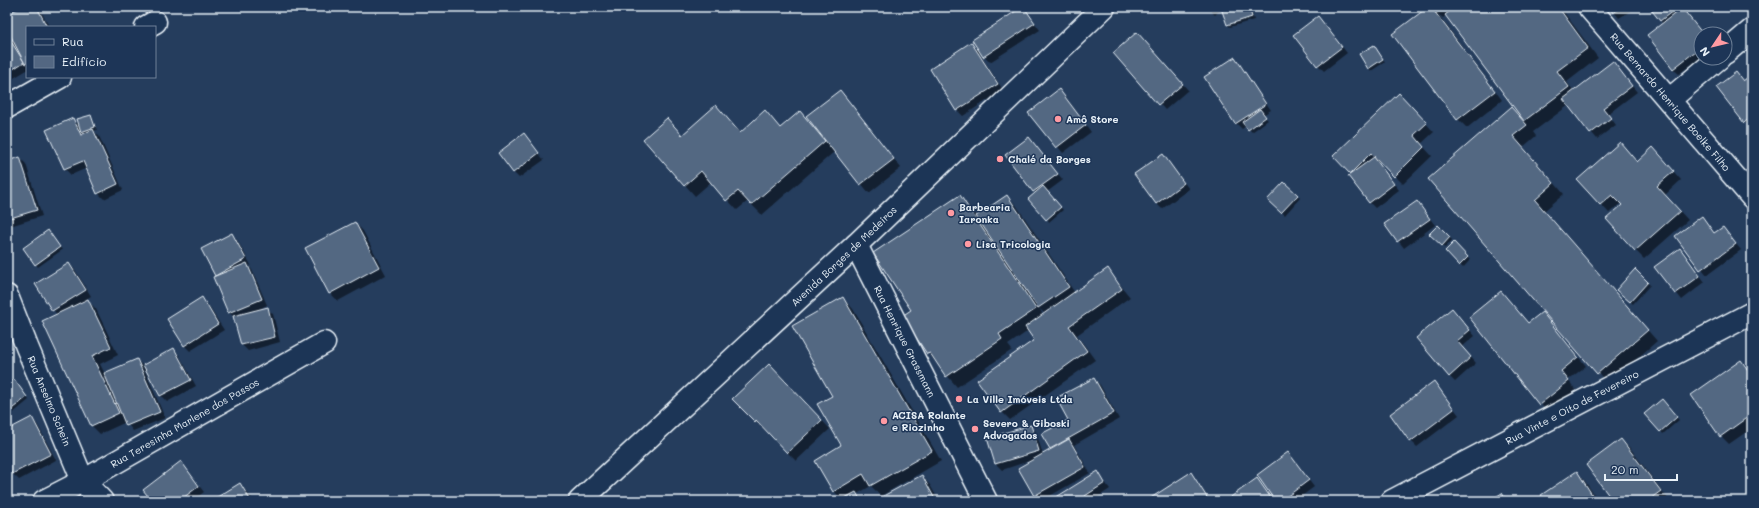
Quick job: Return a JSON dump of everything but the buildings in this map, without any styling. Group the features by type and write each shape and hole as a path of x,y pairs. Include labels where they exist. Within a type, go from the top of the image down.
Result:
{"street":[{"name":"Avenida Borges de Medeiros","path":"580,501 856,245 1104,7"},
{"name":"Rua Bernardo Henrique Boelke Filho","path":"1589,7 1752,197"},
{"path":"1733,46 1752,30"},
{"path":"1669,100 1709,66"},
{"path":"7,108 58,78"},
{"name":"Rua Henrique Grassmann","path":"856,245 986,501"},
{"name":"Rua Anselmo Schein","path":"7,296 83,481 102,501"},
{"name":"Rua Vinte e Oito de Fevereiro","path":"1392,501 1752,313"},
{"name":"Rua Teresinha Marlene dos Passos","path":"44,501 83,481 324,344"}],"place":[{"name":"Amô Store","path":"1058,119"},
{"name":"Chalé da Borges","path":"1000,159"},
{"name":"Barbearia Iaronka","path":"951,213"},
{"name":"Lisa Tricologia","path":"968,244"},
{"name":"La Ville Imóveis Ltda","path":"959,399"},
{"name":"ACISA Rolante e Riozinho","path":"884,421"},
{"name":"Severo & Giboski Advogados","path":"975,429"}]}
